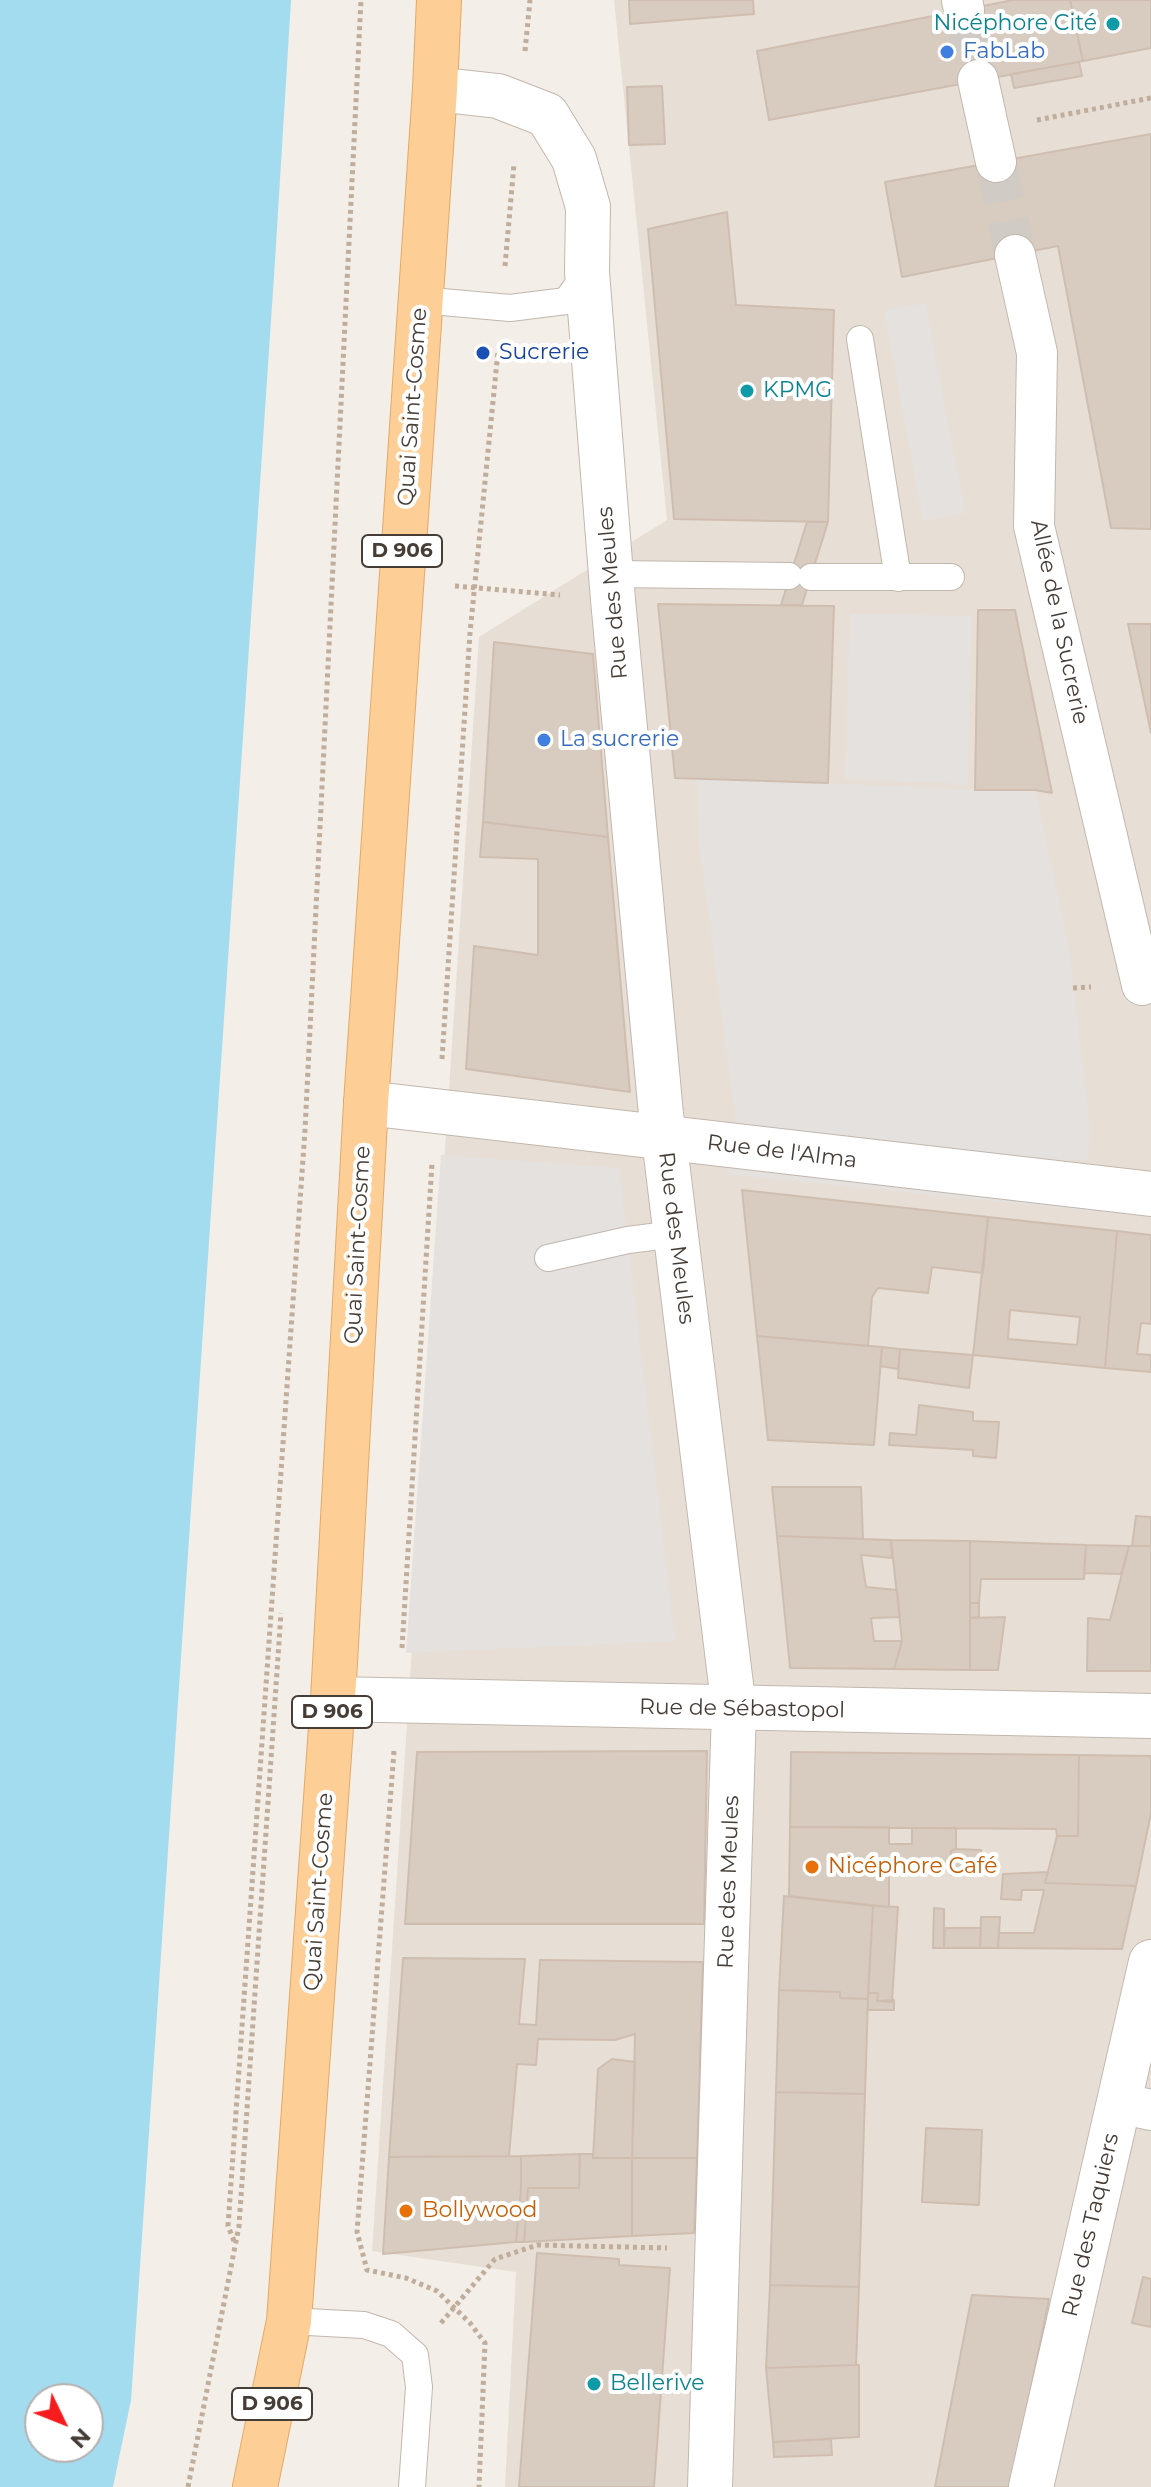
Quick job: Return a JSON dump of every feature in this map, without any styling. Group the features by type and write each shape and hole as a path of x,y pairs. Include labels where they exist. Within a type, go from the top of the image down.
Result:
{"main road":[{"name":"Quai Saint-Cosme","path":"255,2487 289,2321 333,1699 366,1103 439,0"},
{"name":"D 906","path":"279,2487 289,2321"}],"street":[{"path":"978,80 993,146"},
{"name":"Rue des Meules","path":"435,89 498,96 547,115 574,159 588,207 587,272 612,587 664,1138 734,1709 710,2487"},
{"name":"Allée de la Sucrerie","path":"1015,255 1037,353 1034,526 1142,985"},
{"name":"Rue de l'Alma","path":"366,1103 1151,1194"},
{"name":"Rue de Sébastopol","path":"333,1699 1151,1716"},
{"name":"Rue des Taquiers","path":"1031,2487 1135,2106 1151,1962"}],"lane":[{"path":"420,300 502,307 566,301 587,272"},
{"path":"860,339 898,578"},
{"path":"612,587 800,577 951,577"},
{"path":"548,1258 628,1240 675,1234"},
{"path":"289,2321 364,2325 391,2334 415,2355 419,2387 412,2487"}],"path":[{"path":"235,2242 228,2226 305,1130 361,0"},
{"path":"441,1067 475,588 530,0"},
{"path":"993,146 1151,98"},
{"path":"475,588 612,587"},
{"path":"402,1649 432,1159"},
{"path":"357,2232 395,1741"},
{"path":"188,2487 239,2226"},
{"path":"415,2355 495,2259 537,2245 718,2249"}],"shaded area":[{"path":"614,0 1151,0 1151,2487 505,2487 516,2272 372,2251 479,637 667,520"},
{"path":"925,303 965,513 923,521 884,311"},
{"path":"850,614 971,616 968,784 845,779"},
{"path":"697,777 1035,790 1069,949 1090,1129 1088,1160 1055,1160 736,1124 699,843"},
{"path":"441,1155 619,1168 675,1641 406,1653"},
{"path":"729,1156 1151,1198 1151,1217 727,1174"}],"water":[{"path":"0,0 291,0 131,2400 113,2487 0,2487"}],"building":[{"path":"629,0 753,0 754,14 630,24"},
{"path":"1013,0 1070,0 1083,61 769,120 757,51"},
{"name":"Nicéphore Cité","path":"1070,0 1151,0 1151,48 1083,61"},
{"path":"1079,62 1082,76 1014,88 1011,74"},
{"path":"662,86 665,144 629,145 627,87"},
{"path":"1151,134 1151,529 1111,528 1058,246 902,277 885,182"},
{"name":"KPMG","path":"727,212 736,305 834,310 828,522 674,519 648,229"},
{"path":"807,522 828,522 802,605 781,605"},
{"path":"658,604 834,606 828,783 675,778"},
{"path":"978,610 1015,610 1052,793 975,790"},
{"path":"1128,624 1151,624 1151,733"},
{"name":"La sucrerie","path":"494,642 593,654 608,837 483,822"},
{"path":"483,822 608,837 630,1092 466,1069 474,946 538,955 538,859 480,857"},
{"path":"742,1190 988,1217 983,1273 932,1267 928,1293 878,1288 872,1297 868,1346 757,1336"},
{"path":"988,1217 1117,1231 1105,1368 973,1355","holes":["1010,1310 1080,1317 1077,1345 1008,1339"]},
{"path":"1117,1231 1151,1235 1151,1324 1141,1323 1137,1354 1151,1355 1151,1372 1105,1368"},
{"path":"757,1336 882,1347 874,1445 768,1440"},
{"path":"882,1347 900,1349 898,1369 880,1366"},
{"path":"900,1349 973,1355 969,1388 898,1378"},
{"path":"919,1405 973,1412 973,1421 999,1422 996,1458 973,1456 973,1450 889,1445 890,1433 916,1435"},
{"path":"772,1487 861,1487 863,1539 777,1536"},
{"path":"1136,1516 1151,1517 1151,1546 1132,1546"},
{"path":"777,1536 891,1540 892,1558 861,1555 866,1587 897,1590 900,1617 871,1618 874,1641 902,1641 894,1669 790,1668"},
{"path":"891,1540 970,1541 970,1670 894,1669 902,1641"},
{"path":"970,1541 1086,1545 1084,1579 981,1579 979,1603 970,1603"},
{"path":"1086,1545 1129,1546 1121,1574 1084,1573"},
{"path":"1129,1546 1151,1546 1151,1671 1087,1671 1088,1618 1110,1620"},
{"path":"970,1603 979,1603 979,1617 970,1618"},
{"path":"1005,1617 998,1670 970,1670 970,1618"},
{"path":"707,1751 704,1924 405,1924 417,1752"},
{"path":"791,1752 1079,1755 1078,1836 1057,1836 1056,1829 790,1827"},
{"path":"1079,1755 1151,1756 1151,1813 1136,1886 1045,1883 1057,1836 1078,1836"},
{"path":"790,1827 889,1827 889,1844 912,1844 912,1828 956,1828 956,1849 951,1851 951,1866 889,1863 889,1907 789,1896"},
{"path":"981,1850 981,1873 951,1875 951,1851"},
{"path":"1048,1872 1045,1883 1136,1886 1122,1949 998,1948 999,1933 1034,1933 1044,1890 1022,1890 1021,1900 1001,1899 1003,1874"},
{"path":"784,1896 873,1906 868,1999 840,1998 840,1992 779,1990"},
{"path":"873,1906 898,1907 892,2002 877,2001 878,1993 868,1993"},
{"path":"934,1908 944,1909 944,1948 933,1948"},
{"path":"981,1917 1000,1917 998,1948 980,1948"},
{"path":"945,1928 981,1928 980,1948 944,1948"},
{"path":"403,1958 525,1959 519,2024 536,2025 540,1960 703,1962 697,2158 632,2158 635,2034 615,2040 538,2039 536,2065 517,2064 509,2156 389,2157"},
{"path":"779,1990 840,1992 840,1998 868,1999 865,2094 776,2092"},
{"path":"868,1993 878,1993 877,2001 894,2000 894,2010 868,2010"},
{"path":"612,2059 635,2062 632,2158 593,2158 598,2069"},
{"path":"776,2092 865,2094 859,2287 770,2285"},
{"path":"926,2128 982,2130 979,2205 922,2202"},
{"path":"580,2154 579,2188 528,2188 524,2242 516,2242 521,2156"},
{"path":"580,2154 593,2154 593,2158 632,2158 632,2236 524,2242 528,2188 579,2188"},
{"path":"521,2156 516,2242 383,2254 389,2157"},
{"path":"632,2158 697,2158 694,2233 632,2236"},
{"name":"Bellerive","path":"537,2253 619,2259 619,2265 670,2268 654,2487 519,2487"},
{"path":"1143,2277 1151,2279 1151,2327 1132,2323"},
{"path":"770,2285 859,2287 856,2365 766,2368"},
{"path":"972,2295 1049,2299 1011,2487 935,2487"},
{"path":"859,2365 859,2437 773,2442 766,2368"},
{"path":"831,2439 832,2455 774,2457 773,2442"}],"tunnel":[{"path":"964,10 978,80"},
{"path":"996,162 1015,255"}],"place":[{"name":"Nicéphore Cité","path":"1113,24"},
{"name":"FabLab","path":"947,52"},
{"name":"Sucrerie","path":"483,353"},
{"name":"KPMG","path":"747,391"},
{"name":"La sucrerie","path":"544,740"},
{"name":"Nicéphore Café","path":"812,1867"},
{"name":"Bollywood","path":"406,2211"},
{"name":"Bellerive","path":"594,2384"}]}
